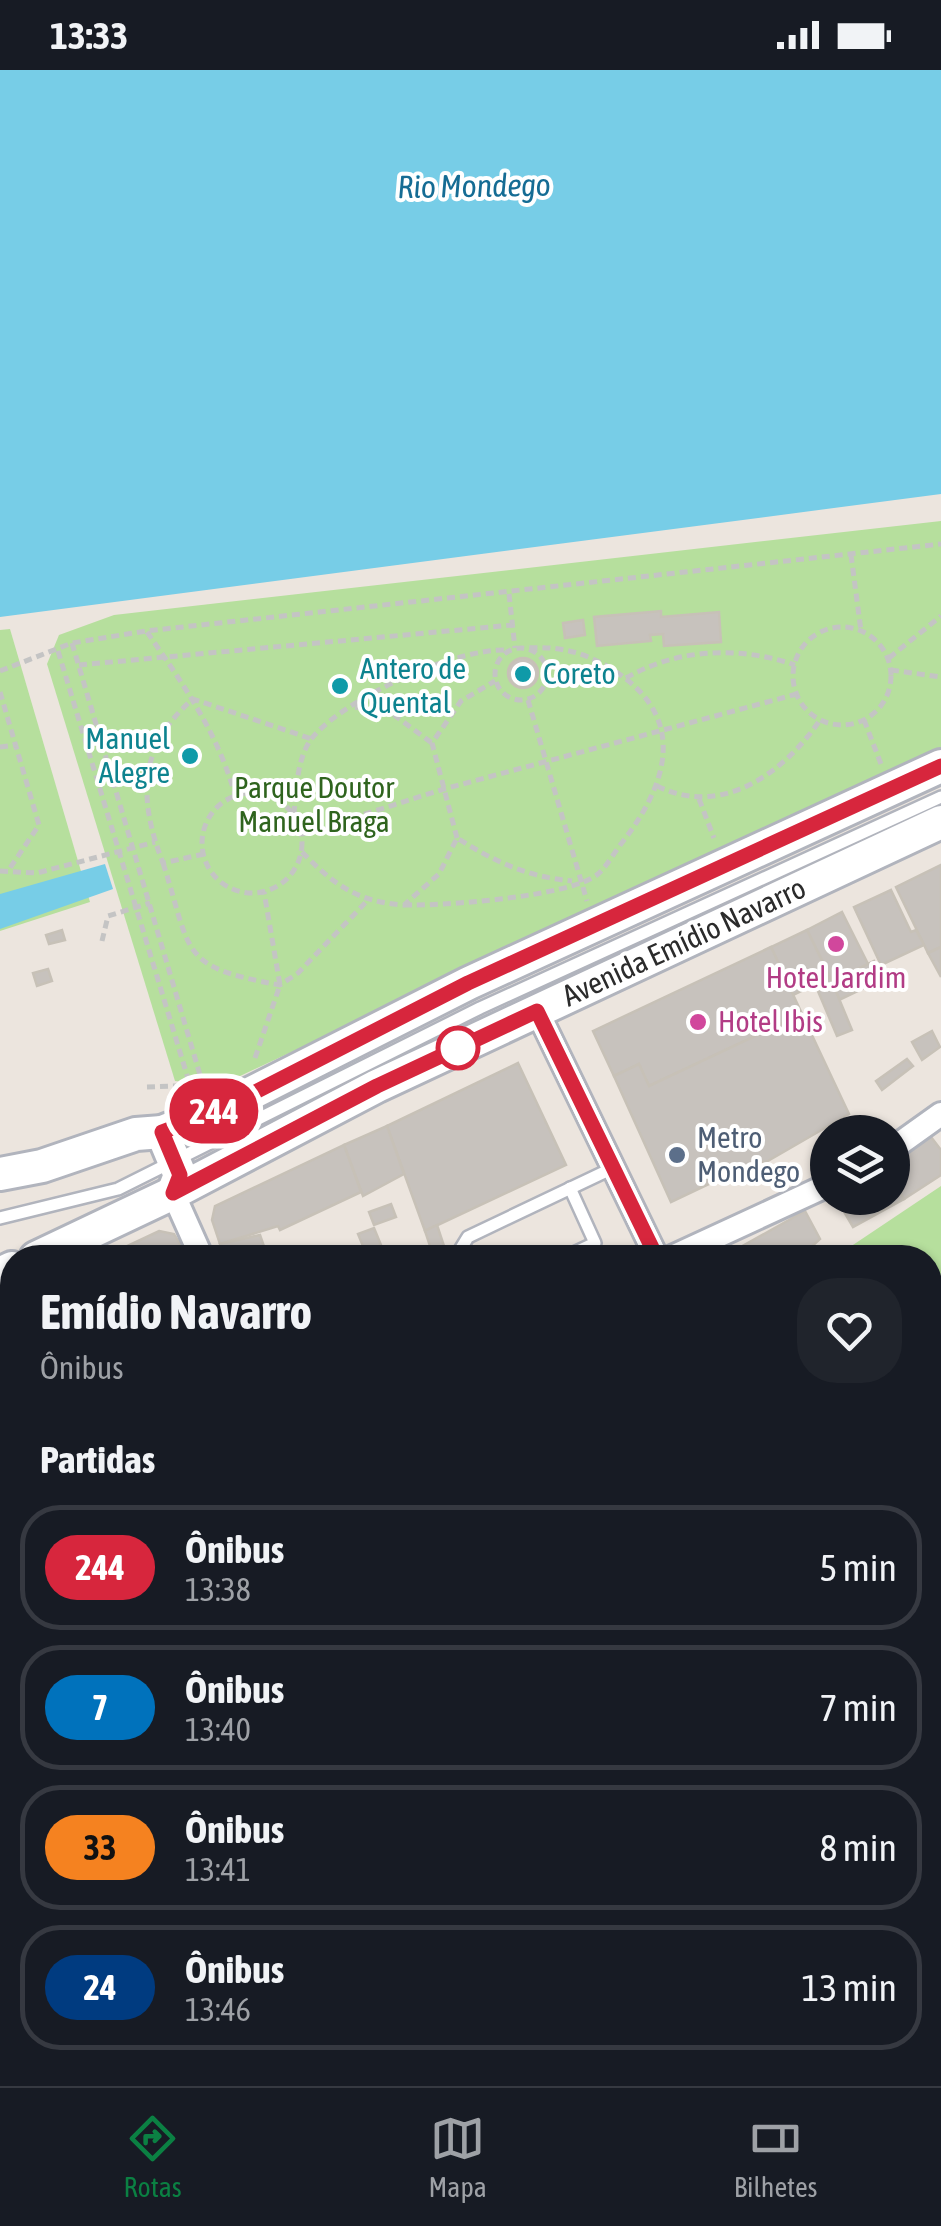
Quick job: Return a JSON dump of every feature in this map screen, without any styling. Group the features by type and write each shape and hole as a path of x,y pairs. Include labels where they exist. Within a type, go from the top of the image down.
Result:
{"main road":[{"name":"Avenida Emídio Navarro","path":"0,1174 42,1166 136,1134 162,1132 220,1110 468,983 941,766"},
{"name":"Avenida Emídio Navarro","path":"63,1245 106,1224 175,1177 941,822"},
{"path":"162,1132 175,1177"}],"street":[{"path":"537,1011 650,1245"},
{"path":"910,1136 941,1114"},
{"path":"175,1177 198,1245"},
{"path":"698,1245 810,1193"}],"lane":[{"path":"0,1218 175,1177 480,1008 941,797"},
{"path":"463,1245 468,1237 613,1168"},
{"path":"570,1188 593,1245"}],"path":[{"path":"0,671 72,643 146,631 941,544"},
{"path":"851,554 862,631"},
{"path":"510,594 512,649 496,664 495,681 511,699 528,700 544,688 547,668 543,659 527,648"},
{"path":"888,658 941,616"},
{"path":"79,665 513,624"},
{"path":"834,628 862,631 873,638 888,658 891,670 886,699 864,720 850,725 820,720 796,694 794,665 808,641 820,633 834,628"},
{"path":"146,631 193,699 225,758 235,795"},
{"path":"72,643 207,1083 147,1086"},
{"path":"294,814 268,794 235,795 210,815 204,829 204,854 222,884 250,894 264,892 282,884 295,870 302,852 302,834 294,814 297,779 312,739 378,689 453,658 487,649 556,646 597,660 641,687 664,730 657,786 633,829 596,876 580,882 528,895 441,906 404,905 369,900 336,886 302,852"},
{"path":"58,651 190,1085"},
{"path":"626,678 646,666 731,651 760,653 794,665"},
{"path":"891,670 941,677"},
{"path":"432,744 461,701 495,681"},
{"path":"0,692 39,825 10,868"},
{"path":"72,697 88,694"},
{"path":"302,834 444,789 796,694"},
{"path":"193,699 312,739"},
{"path":"193,699 162,735 144,781 154,842 185,939 198,961 219,973 280,985 298,973 369,900"},
{"path":"528,700 588,904"},
{"path":"355,706 394,715 432,744 458,838 497,863 541,878 580,882"},
{"path":"657,786 699,799 758,783 798,754 820,720"},
{"path":"864,720 882,766"},
{"path":"0,747 16,745"},
{"path":"699,799 716,845"},
{"path":"404,905 439,874 458,838"},
{"path":"0,871 10,868 37,873 154,842"},
{"path":"163,863 204,854"},
{"path":"240,1067 254,1060 280,985 264,892"},
{"path":"102,941 108,916 150,903"}],"green space":[{"name":"Parque Doutor Manuel Braga","path":"941,521 941,748 221,1085 175,1081 47,664 59,635 114,615"},
{"path":"10,629 90,902 0,931 0,630"},
{"path":"941,1186 941,1245 853,1245 898,1215 910,1215 910,1207"}],"water":[{"name":"Rio Mondego","path":"0,70 941,70 941,494 0,617"},
{"path":"105,864 113,889 0,929 0,894"}],"building":[{"path":"661,611 661,617 719,612 721,642 664,646 663,634 650,635 651,641 597,646 594,617"},
{"path":"583,620 585,635 565,638 563,623"},
{"name":"Coreto","path":"523,658 534,662 538,673 534,684 523,688 512,684 508,673 512,662"},
{"path":"941,865 941,947 928,953 896,887"},
{"path":"891,890 911,932 916,930 924,945 881,965 854,907"},
{"name":"Hotel Jardim","path":"842,912 868,964 832,982 807,930"},
{"path":"62,930 65,940 49,944 46,935"},
{"path":"807,930 830,977 793,995 771,947"},
{"name":"Hotel Ibis","path":"771,947 802,1014 649,1086 639,1064 614,1076 593,1031"},
{"path":"941,947 941,977 928,953"},
{"path":"874,961 883,979 839,1000 832,982"},
{"path":"48,969 52,981 37,986 33,973"},
{"path":"830,977 852,1030 837,1036 815,984"},
{"path":"802,1014 849,1114 810,1115 810,1137 766,1162 755,1162 671,1202 614,1076 639,1064 649,1086"},
{"path":"932,1031 940,1047 922,1060 912,1042"},
{"path":"907,1059 913,1066 882,1090 876,1081"},
{"path":"518,1063 566,1165 425,1231 387,1126"},
{"path":"387,1126 404,1174 363,1196 344,1145"},
{"path":"931,1137 941,1150 941,1175 910,1195 910,1150"},
{"path":"344,1145 361,1192 280,1230 278,1226 220,1244 212,1220 215,1206"},
{"path":"391,1204 396,1217 374,1225 369,1212"},
{"path":"805,1211 820,1239 813,1245 744,1245"},
{"path":"846,1215 875,1215 853,1227"},
{"path":"437,1225 444,1245 430,1245 425,1231"},
{"path":"374,1228 381,1245 363,1245 358,1234"},
{"path":"159,1231 174,1234 181,1245 129,1245"},
{"path":"260,1235 263,1245 220,1245"}],"bus line":[{"name":"244","path":"651,1245 537,1011 377,1086 173,1193 180,1175 178,1161 162,1132 220,1110 468,983 941,766"}],"place":[{"name":"Coreto","path":"523,674"},
{"name":"Antero de Quental","path":"340,686"},
{"name":"Manuel Alegre","path":"190,756"},
{"name":"Hotel Jardim","path":"836,944"},
{"name":"Hotel Ibis","path":"698,1022"},
{"name":"Metro Mondego","path":"677,1155"}]}
